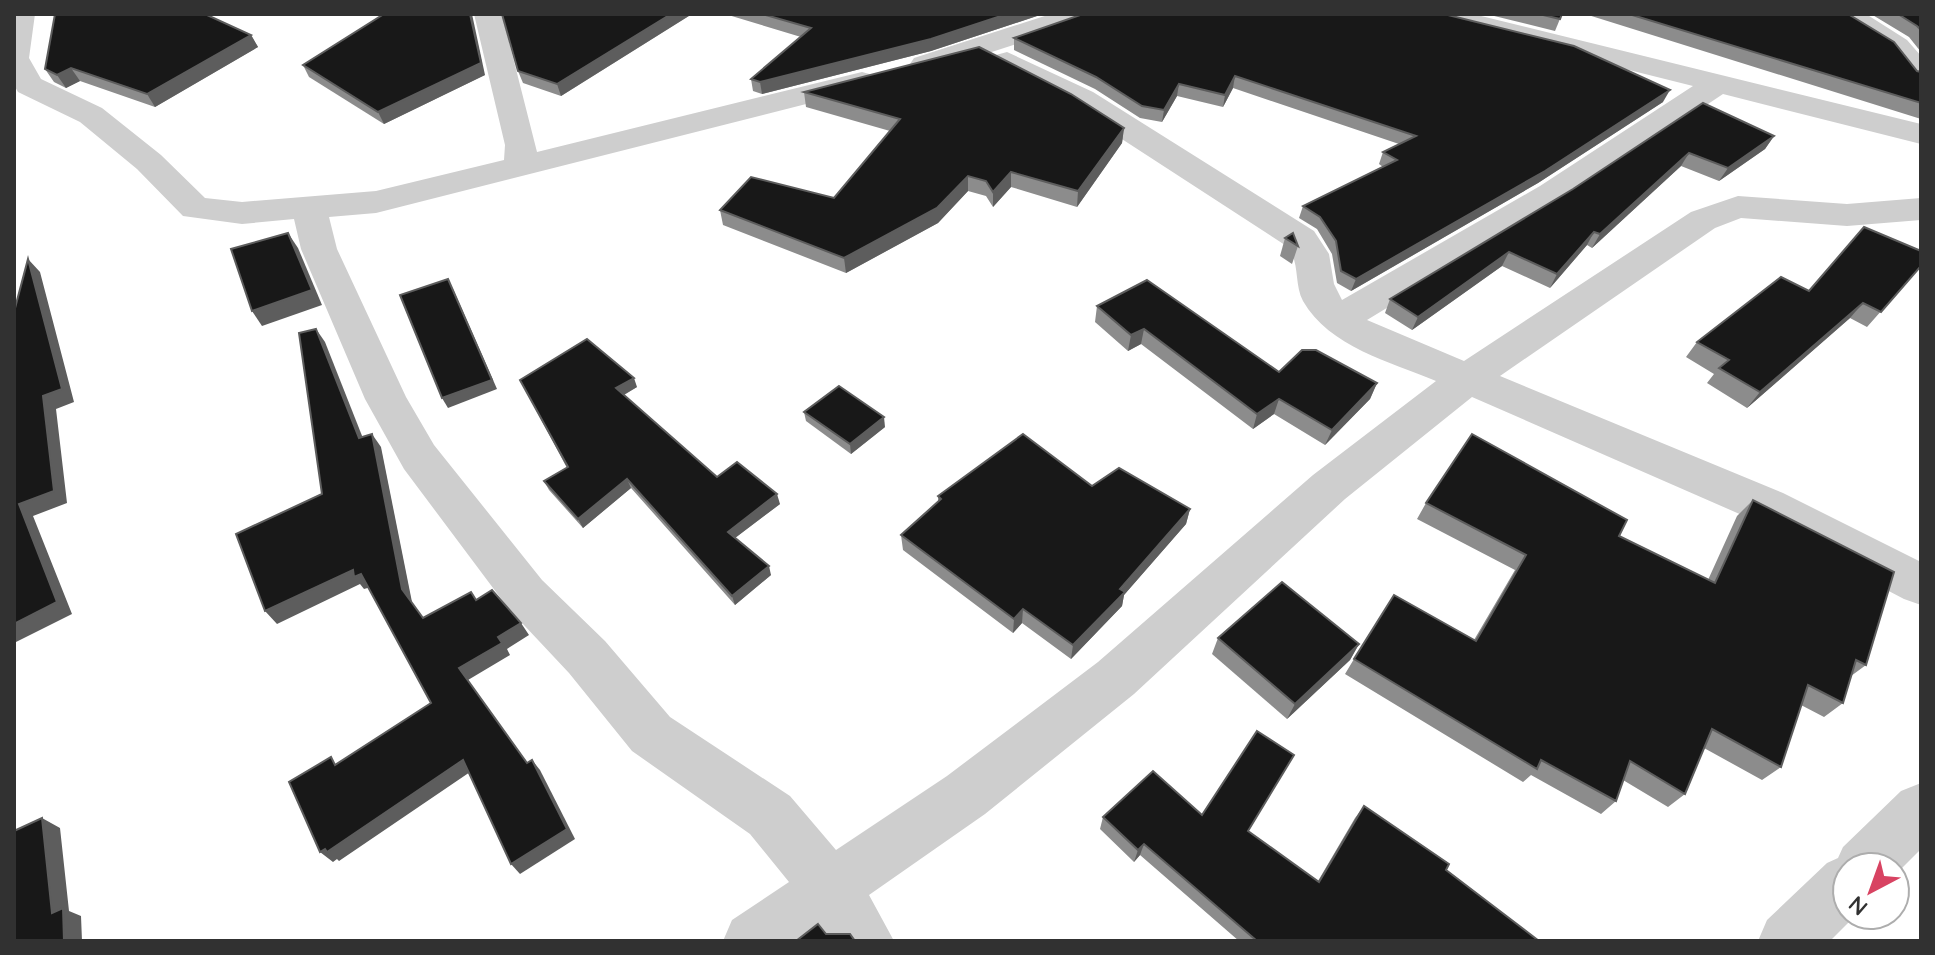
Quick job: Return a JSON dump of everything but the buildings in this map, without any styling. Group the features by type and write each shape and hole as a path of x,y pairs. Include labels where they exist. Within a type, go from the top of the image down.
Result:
{"street":[{"path":"21,14 14,58 29,85 91,115 137,152 195,208 242,213 376,202 521,168 775,104 980,47 1080,14"},
{"path":"488,14 521,145 521,168"},
{"path":"1439,14 1921,134"},
{"path":"1846,14 1897,46 1921,75"},
{"path":"980,47 1082,99 1301,239 1314,254 1318,294 1339,319 1358,332 1767,506 1921,585"},
{"path":"1339,319 1552,193 1720,82"},
{"path":"309,207 319,249 386,399 419,457 525,594 587,657 651,734 770,815 831,888 864,941"},
{"path":"753,941 966,795 1116,678 1329,487 1466,380 1534,331 1703,220 1738,207 1847,215 1921,209"},
{"path":"1879,851 1921,810"},
{"path":"1788,941 1831,899"}]}
